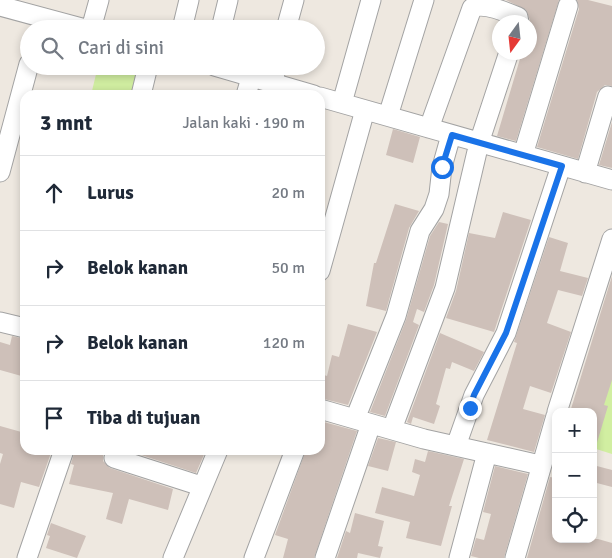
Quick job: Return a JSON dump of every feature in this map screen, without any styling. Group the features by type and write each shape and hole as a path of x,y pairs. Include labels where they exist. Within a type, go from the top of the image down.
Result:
{"street":[{"path":"93,20 98,0"},
{"path":"184,20 189,0"},
{"path":"223,20 228,0"},
{"path":"288,20 294,0"},
{"path":"342,102 372,0"},
{"path":"388,116 424,0"},
{"path":"0,6 33,20"},
{"path":"522,155 568,6"},
{"path":"429,128 472,8 487,7 512,15"},
{"path":"392,429 445,288 479,143 507,60"},
{"path":"22,90 26,75"},
{"path":"142,90 146,75"},
{"path":"230,75 249,86 274,75 304,90"},
{"path":"585,173 608,96"},
{"path":"0,172 20,98"},
{"path":"325,98 612,180"},
{"path":"325,253 365,110"},
{"path":"325,558 363,421 420,231 436,201 442,167 452,135"},
{"path":"456,446 474,395 506,333 562,166"},
{"path":"558,408 612,239"},
{"path":"0,322 20,327"},
{"path":"325,410 456,446 540,465"},
{"path":"515,558 552,428"},
{"path":"459,558 487,453"},
{"path":"27,558 62,455"},
{"path":"173,558 201,486 216,455"},
{"path":"254,558 294,455"},
{"path":"114,458 201,486"}],"green space":[{"path":"96,75 138,75 133,90 92,90"},
{"path":"612,375 612,454 597,449 597,421"}],"building":[{"path":"506,0 559,0 516,141 497,136 520,60 537,60 537,15 528,15 526,10"},
{"path":"577,0 588,0 612,6 612,86 605,85 597,92 578,159 537,147 579,9"},
{"path":"612,122 612,168 599,165"},
{"path":"393,129 420,137 413,163 386,155"},
{"path":"395,204 419,211 409,228 386,311 366,306 374,263 376,263"},
{"path":"503,212 531,220 494,332 446,318 456,291 469,233 495,238"},
{"path":"439,222 448,224 434,285 424,312 417,309 413,322 419,325 385,416 370,412 406,320 430,236"},
{"path":"549,237 568,243 560,271 588,278 582,296 558,290 547,323 571,332 551,393 530,386 523,409 545,415 534,452 487,440 517,343 514,342"},
{"path":"612,276 612,380 604,405 608,406 597,443 597,408 571,408"},
{"path":"348,324 377,332 348,405 325,399 325,375 327,376 332,355 339,357"},
{"path":"440,333 484,352 474,371 452,362 450,369 446,368 436,404 440,406 434,424 413,417 411,424 407,422"},
{"path":"12,336 20,338 20,376 0,370 0,342 10,345"},
{"path":"325,422 357,431 314,558 283,558 288,539 275,535 304,455 325,455"},
{"path":"0,426 20,432 20,455 50,455 39,487 21,482 14,508 0,504 0,464 3,454 0,453"},
{"path":"378,438 396,442 388,471 368,466"},
{"path":"428,451 464,459 449,506 452,506 441,546 406,538 410,522 375,513 382,487 414,496 420,475 412,472 415,459 425,462"},
{"path":"74,455 103,455 103,461 110,468 173,489 168,510 129,499 122,524 106,519 113,493 69,484 74,465 71,464"},
{"path":"141,455 204,455 196,473"},
{"path":"495,466 528,474 504,558 479,558 471,556 476,538 484,540 491,514 483,512"},
{"path":"597,466 612,470 612,487 597,483"},
{"path":"550,477 552,477 552,543 597,543 598,539 612,543 612,558 527,558"},
{"path":"355,513 384,521 378,546 383,547 380,558 358,553 357,558 337,558 346,531 350,533"},
{"path":"51,523 86,536 77,558 46,548 50,536 47,535"}],"route":[{"path":"442,167 452,135 562,166 506,333 482,383 474,395 470,408"}]}
